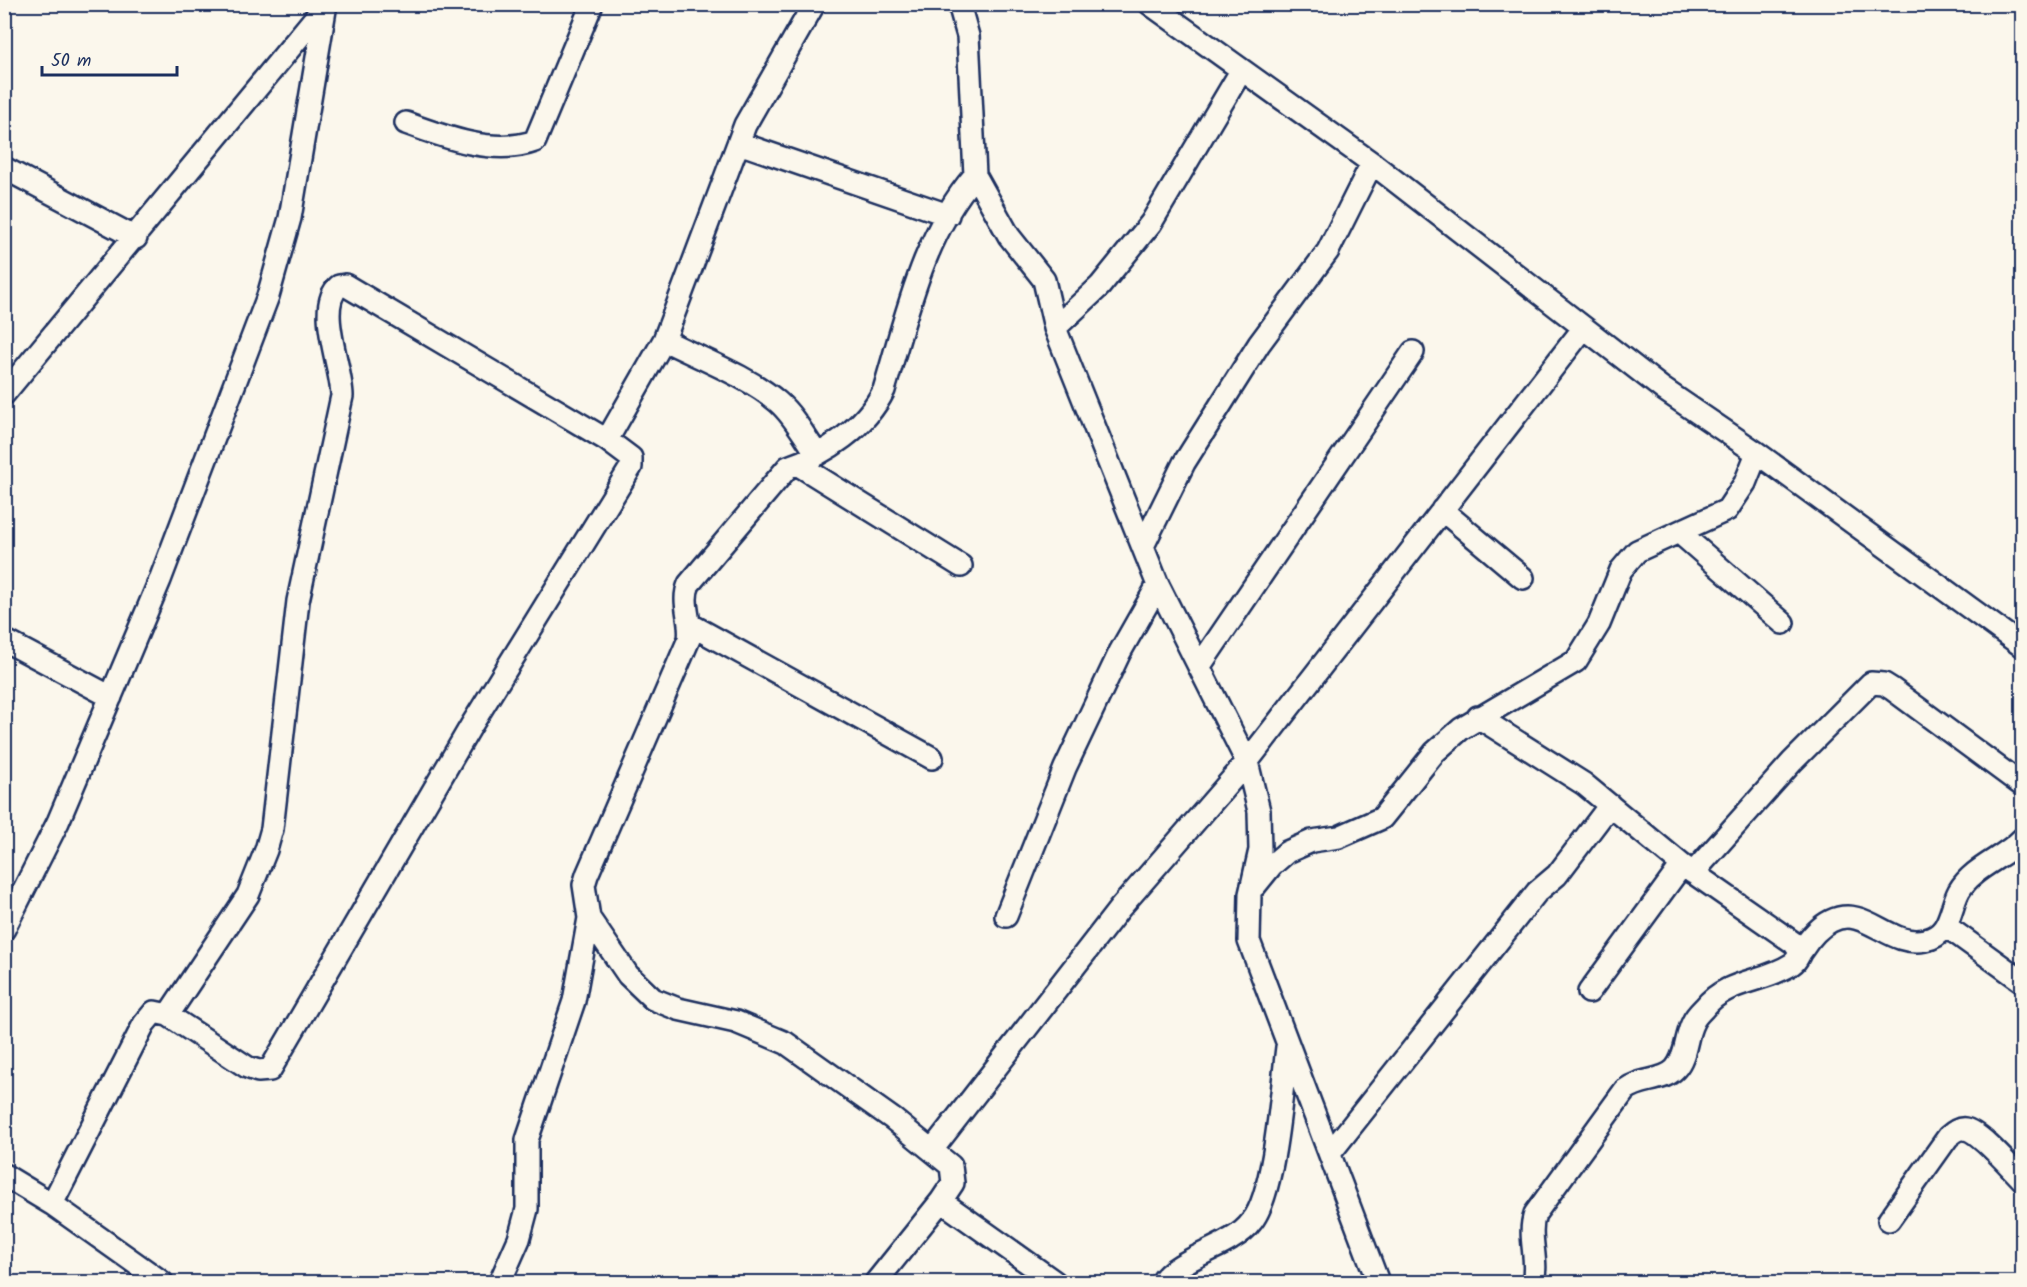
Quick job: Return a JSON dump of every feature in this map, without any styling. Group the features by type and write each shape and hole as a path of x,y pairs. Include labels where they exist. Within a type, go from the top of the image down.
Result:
{"street":[{"path":"4,394 136,238 326,4"},
{"path":"4,929 58,822 160,580 279,263 290,218 326,4"},
{"path":"406,123 484,145 523,146 535,141 592,4"},
{"path":"607,440 664,340 745,125 814,4"},
{"path":"959,4 968,36 975,175 1009,236 1044,280 1055,328 1158,585 1247,762 1259,811 1260,840 1250,894 1249,941 1331,1152 1378,1282"},
{"path":"1150,4 1372,163 1663,389 1757,453 2022,646"},
{"path":"1055,328 1100,286 1151,223 1241,71"},
{"path":"739,142 948,215"},
{"path":"1143,546 1184,463 1259,344 1328,251 1372,163"},
{"path":"4,168 136,238"},
{"path":"500,1282 519,1239 527,1209 526,1140 574,1001 589,918 584,885 689,639 691,625 684,595 689,584 788,467 817,454 860,424 875,410 884,390 922,262 963,189 975,175"},
{"path":"52,1204 149,1017 154,1012 168,1014 247,1067 258,1071 270,1070 471,726 631,467 631,458 607,440 345,285 335,290 332,296 329,330 340,369 342,396 298,602 272,829 248,896 168,1014"},
{"path":"932,1150 1120,908 1247,762 1583,329"},
{"path":"664,340 777,401 817,454"},
{"path":"1199,667 1413,352"},
{"path":"1250,894 1272,865 1287,852 1312,841 1340,837 1382,818 1435,752 1461,729 1576,661 1599,624 1627,560 1637,552 1726,510 1745,483 1757,453"},
{"path":"796,464 961,566"},
{"path":"1442,510 1523,578"},
{"path":"1680,533 1783,623"},
{"path":"1006,916 1065,768 1120,652 1158,585"},
{"path":"691,625 932,758"},
{"path":"4,640 111,697"},
{"path":"1589,992 1688,869 1871,683 1884,684 1892,689 2022,785"},
{"path":"1479,717 1584,784 1688,869 1794,943 1800,952"},
{"path":"1331,1152 1537,892 1557,874 1610,805"},
{"path":"1533,1282 1536,1269 1531,1224 1535,1215 1625,1090 1634,1083 1668,1075 1676,1068 1685,1051 1692,1023 1715,994 1791,965 1824,924 1837,918 1852,916 1867,920 1878,929 1902,939 1924,941 1938,935 1946,926 1959,891 1969,879 2022,839"},
{"path":"589,918 628,975 653,999 678,1009 736,1022 786,1043 893,1119 951,1166 954,1174 953,1183 876,1282"},
{"path":"1946,926 2022,981"},
{"path":"1162,1282 1175,1270 1233,1238 1252,1221 1263,1201 1274,1150 1288,1044"},
{"path":"1889,1220 1948,1137 1957,1130 1966,1129 1977,1136 2022,1179"},
{"path":"4,1175 52,1204 162,1282"},
{"path":"941,1201 1055,1282"}]}
